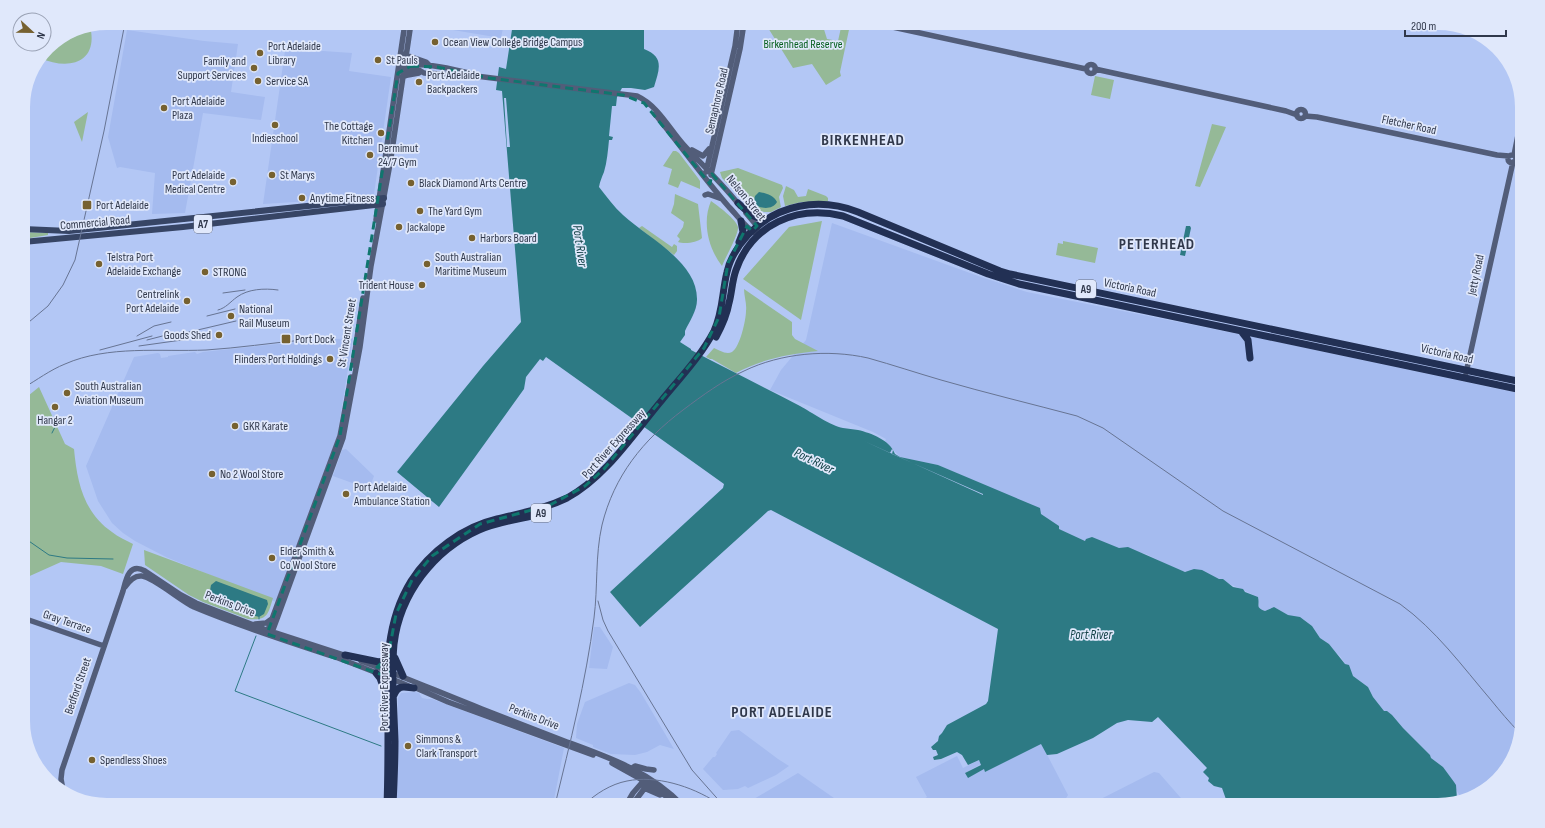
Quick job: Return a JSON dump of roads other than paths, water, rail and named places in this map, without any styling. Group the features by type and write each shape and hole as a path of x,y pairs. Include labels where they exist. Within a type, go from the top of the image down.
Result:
{"highway":[{"path":"738,203 753,216 760,219 767,219"},
{"name":"Victoria Road","path":"752,230 781,211 799,206 820,204 838,205 1000,271 1515,380"},
{"name":"A9","path":"759,235 778,221 790,217 809,213 829,213 843,216 988,274 1019,284"},
{"path":"726,273 728,263 742,236 743,228 741,221"},
{"name":"Port River Expressway","path":"714,336 721,309 726,273 735,253 752,230"},
{"name":"Port River Expressway","path":"388,798 388,720 391,656 396,632 407,599 418,580 435,559 450,547 479,530 498,523 550,511 588,490 597,482 708,350 727,311 736,270 746,251 759,235"},
{"path":"1019,284 1020,276"},
{"name":"Victoria Road","path":"1019,284 1515,389"},
{"path":"1241,331 1248,340 1250,358"},
{"path":"345,655 379,662 391,656 403,676"},
{"path":"376,673 380,678 384,689 386,714 388,720"},
{"name":"Port River Expressway","path":"389,798 395,754 393,697 390,675"},
{"path":"393,697 399,687 415,688"}],"main road":[{"name":"Commercial Road","path":"30,241 132,231 204,221 381,201"},
{"name":"Commercial Road","path":"30,229 69,231 126,224 204,221"},
{"path":"126,224 132,231"},
{"path":"59,237 61,234 69,231 76,237"}],"street":[{"name":"St Vincent Street","path":"270,632 344,438 360,347 371,266 402,72 405,30"},
{"name":"St Vincent Street","path":"404,54 409,30"},
{"name":"Semaphore Road","path":"705,178 710,147 737,30"},
{"name":"Semaphore Road","path":"710,184 743,30"},
{"name":"Fletcher Road","path":"907,30 1074,66 1086,68 1090,64 1093,65 1095,71 1297,113 1300,119 1305,115 1317,117 1514,159"},
{"path":"404,54 426,62 430,66"},
{"name":"Nelson Street","path":"402,72 415,65 430,66 469,73 476,76"},
{"name":"Nelson Street","path":"402,72 419,70 424,72 476,76 637,96 650,103 664,118 682,143 738,203 752,230"},
{"name":"Nelson Street","path":"623,95 644,103 654,112 678,146 722,199 741,221 759,235"},
{"path":"682,143 703,156 710,147"},
{"name":"Jetty Road","path":"1465,379 1514,159"},
{"path":"705,195 708,194 722,199"},
{"name":"Perkins Drive","path":"123,591 130,572 134,569 140,568 190,600 376,673 403,676 450,697 589,750 631,768 648,780"},
{"name":"Perkins Drive","path":"123,591 128,583 134,578 139,576 146,577 191,605 270,632 281,634 345,655 455,705 604,760 648,780"},
{"name":"Bedford Street","path":"61,783 62,770 123,591"},
{"path":"251,624 266,623 276,617 281,634"},
{"name":"Gray Terrace","path":"30,620 104,646"},
{"path":"631,768 635,766 654,770"},
{"path":"637,798 648,780"},
{"path":"648,780 669,798"},
{"path":"632,798 648,780"},
{"path":"648,780 665,788 675,798"},
{"path":"644,788 666,798"}],"water":[{"name":"Port River","path":"512,30 644,30 644,49 651,52 658,60 658,75 654,87 645,90 622,88 617,97 616,106 612,106 609,136 613,137 612,140 609,140 606,164 599,187 620,212 633,224 670,252 681,262 689,274 695,286 697,304 685,331 685,335 680,342 691,350 800,406 833,425 863,431 880,438 893,449 895,454 900,457 938,465 1040,508 1041,514 1059,526 1059,529 1085,541 1086,539 1092,537 1119,548 1128,547 1185,572 1194,569 1202,570 1219,579 1223,579 1233,587 1243,589 1245,592 1258,597 1258,606 1262,610 1265,611 1274,607 1288,615 1300,617 1312,626 1320,638 1329,644 1345,664 1349,665 1353,676 1368,687 1373,697 1384,711 1387,711 1392,715 1430,755 1431,758 1443,767 1456,785 1457,795 1438,798 1226,798 1222,788 1214,786 1208,781 1209,778 1203,772 1207,768 1158,717 1152,722 1128,720 1117,723 1093,738 1057,754 1047,755 1041,744 985,772 984,769 968,778 965,773 981,765 979,760 968,765 962,755 957,752 941,759 934,760 933,757 938,755 936,750 933,750 931,747 938,741 939,736 947,725 986,704 988,701 998,629 771,510 768,511 640,627 610,592 723,488 724,484 546,357 543,361 540,359 526,377 524,389 439,507 397,472 483,366 521,322 502,91 496,90 499,67 506,69"},
{"path":"759,192 772,196 777,202 768,208 757,206 754,200 755,196"},
{"path":"1186,226 1190,226 1191,228 1185,256 1180,255"},
{"path":"216,581 267,600 268,604 264,614 259,617 234,611 217,603 211,597 210,593 211,585"}],"waterway":[{"path":"52,433 57,423"},
{"path":"30,542 49,555 67,558 113,559"},
{"path":"256,636 235,691 381,746"}],"railway":[{"path":"30,321 48,306 63,285 75,260 104,131 124,30"},
{"path":"218,310 246,292 262,289 278,290"},
{"path":"223,293 245,290"},
{"path":"207,316 235,309"},
{"path":"172,336 236,321"},
{"path":"137,336 154,326 171,322"},
{"path":"147,340 174,333"},
{"path":"100,350 152,336"},
{"path":"139,346 189,339"},
{"path":"30,384 59,366 99,354 135,351 206,350 303,340"},
{"path":"557,798 577,712 591,642 595,606 598,548 602,525 607,507 622,475 632,460 655,434 683,410 728,379 758,365 773,360 805,354 821,353 853,355 868,358 958,385 1077,416 1103,428 1223,511 1400,604 1437,637 1514,727"},
{"path":"598,601 603,620 608,631 692,770 717,798"},
{"path":"592,798 598,793 621,782 638,780 673,783 696,791 709,798"}],"place":[{"name":"Ocean View College Bridge Campus","path":"435,42"},
{"name":"Port Adelaide Library","path":"260,53"},
{"name":"St Pauls","path":"378,60"},
{"name":"Family and Support Services","path":"254,68"},
{"name":"Service SA","path":"258,81"},
{"name":"Port Adelaide Backpackers","path":"419,82"},
{"name":"Port Adelaide Plaza","path":"164,108"},
{"name":"Indieschool","path":"275,125"},
{"name":"The Cottage Kitchen","path":"381,133"},
{"name":"Dermimut 24/7 Gym","path":"370,155"},
{"name":"St Marys","path":"272,175"},
{"name":"Port Adelaide Medical Centre","path":"233,182"},
{"name":"Black Diamond Arts Centre","path":"411,183"},
{"name":"Anytime Fitness","path":"302,198"},
{"name":"Port Adelaide","path":"87,205"},
{"name":"The Yard Gym","path":"420,211"},
{"name":"Jackalope","path":"399,227"},
{"name":"Harbors Board","path":"472,238"},
{"name":"Telstra Port Adelaide Exchange","path":"99,264"},
{"name":"South Australian Maritime Museum","path":"427,264"},
{"name":"STRONG","path":"205,272"},
{"name":"Trident House","path":"422,285"},
{"name":"Centrelink Port Adelaide","path":"187,301"},
{"name":"National Rail Museum","path":"231,316"},
{"name":"Goods Shed","path":"219,335"},
{"name":"Port Dock","path":"286,339"},
{"name":"Flinders Port Holdings","path":"330,359"},
{"name":"South Australian Aviation Museum","path":"67,393"},
{"name":"Hangar 2","path":"55,407"},
{"name":"GKR Karate","path":"235,426"},
{"name":"No 2 Wool Store","path":"212,474"},
{"name":"Port Adelaide Ambulance Station","path":"346,494"},
{"name":"Elder Smith & Co Wool Store","path":"272,558"},
{"name":"Simmons & Clark Transport","path":"408,746"},
{"name":"Spendless Shoes","path":"92,760"}],"district":[{"name":"BIRKENHEAD","path":"863,140"},
{"name":"PETERHEAD","path":"1157,244"},
{"name":"PORT ADELAIDE","path":"782,712"}],"park label":[{"name":"Birkenhead Reserve","path":"803,44"}]}
